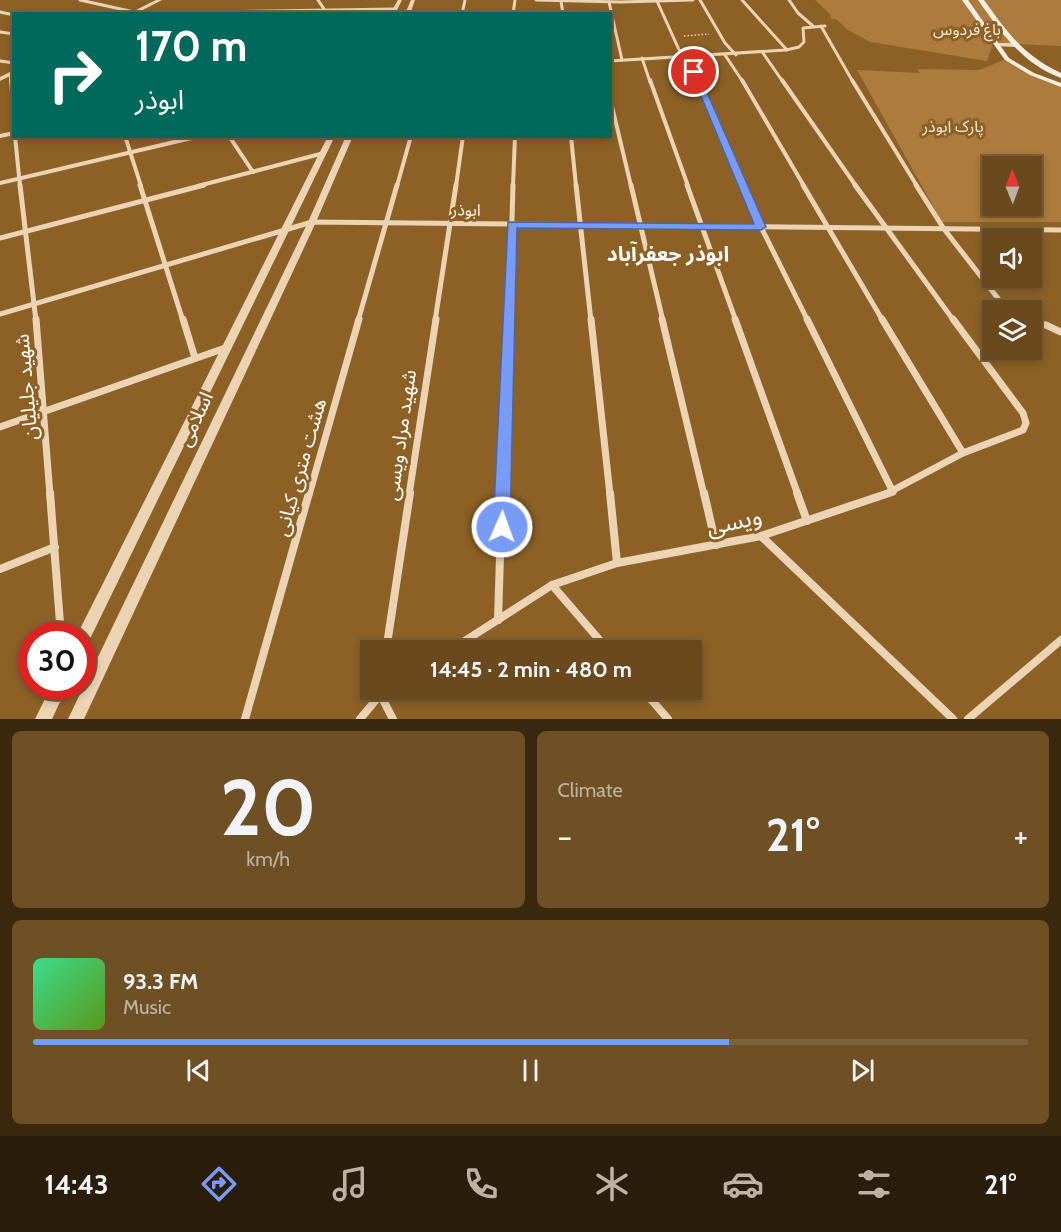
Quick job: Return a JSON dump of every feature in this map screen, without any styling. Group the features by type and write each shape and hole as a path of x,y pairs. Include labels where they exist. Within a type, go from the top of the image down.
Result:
{"main road":[{"path":"965,0 1007,59 1032,74 1061,85"},
{"path":"981,0 1023,55 1040,67 1061,76"}],"street":[{"path":"80,0 132,12"},
{"path":"138,12 160,0"},
{"path":"138,12 168,0"},
{"path":"318,0 325,12 393,11 400,0"},
{"path":"536,0 609,2 693,0"},
{"path":"700,0 719,33 736,55"},
{"path":"742,0 787,50"},
{"path":"789,0 798,14 813,26"},
{"path":"657,1 671,36 706,98 761,227 893,492"},
{"path":"609,2 611,12"},
{"path":"612,15 622,60"},
{"path":"612,61 682,54 736,55 787,50 799,47 804,42 803,28 824,26 845,69 944,229 999,300"},
{"path":"996,44 1014,45"},
{"path":"763,52 885,228"},
{"path":"725,55 754,97 827,228 963,453"},
{"path":"642,58 807,521"},
{"path":"0,79 12,73 12,91"},
{"path":"612,107 716,545"},
{"name":"شهید جلیلیان","path":"14,138 24,232 35,304 60,622"},
{"path":"126,138 195,358"},
{"path":"0,183 192,138"},
{"path":"231,138 253,172"},
{"name":"اسلامی","path":"91,622 331,138"},
{"name":"اسلامی","path":"76,719 312,222 349,138"},
{"name":"هشت متری کیانی","path":"245,719 410,138"},
{"name":"شهید مراد ویسی","path":"388,640 463,138"},
{"path":"498,620 515,138"},
{"path":"571,138 617,563"},
{"path":"0,238 324,153"},
{"name":"ابوذر","path":"287,228 312,222 1061,230"},
{"path":"0,314 287,228"},
{"name":"ویسی","path":"466,640 552,585 617,563 761,536 807,521 893,492 963,453 1023,430 1026,423 1023,413 885,228"},
{"path":"1042,325 1061,332"},
{"path":"0,427 228,347"},
{"path":"761,536 953,719"},
{"path":"0,568 55,547"},
{"path":"552,585 600,640"},
{"path":"968,719 1061,640"},
{"path":"43,719 52,700"},
{"path":"360,719 376,700"},
{"path":"386,700 393,719"},
{"path":"652,700 668,719"}],"path":[{"path":"671,36 719,33"}],"green space":[{"name":"باغ فردوس","path":"815,0 1061,0 1061,46 993,43 987,61 870,42 848,30 836,19 831,19 830,14"},
{"name":"پارک ابوذر","path":"1004,60 1061,87 1061,222 942,222 857,70 920,73 917,69 979,70"}],"district":[{"name":"ابوذر جعفرآباد","path":"668,253"}],"route":[{"path":"502,527 512,224 761,227 694,72"}]}
